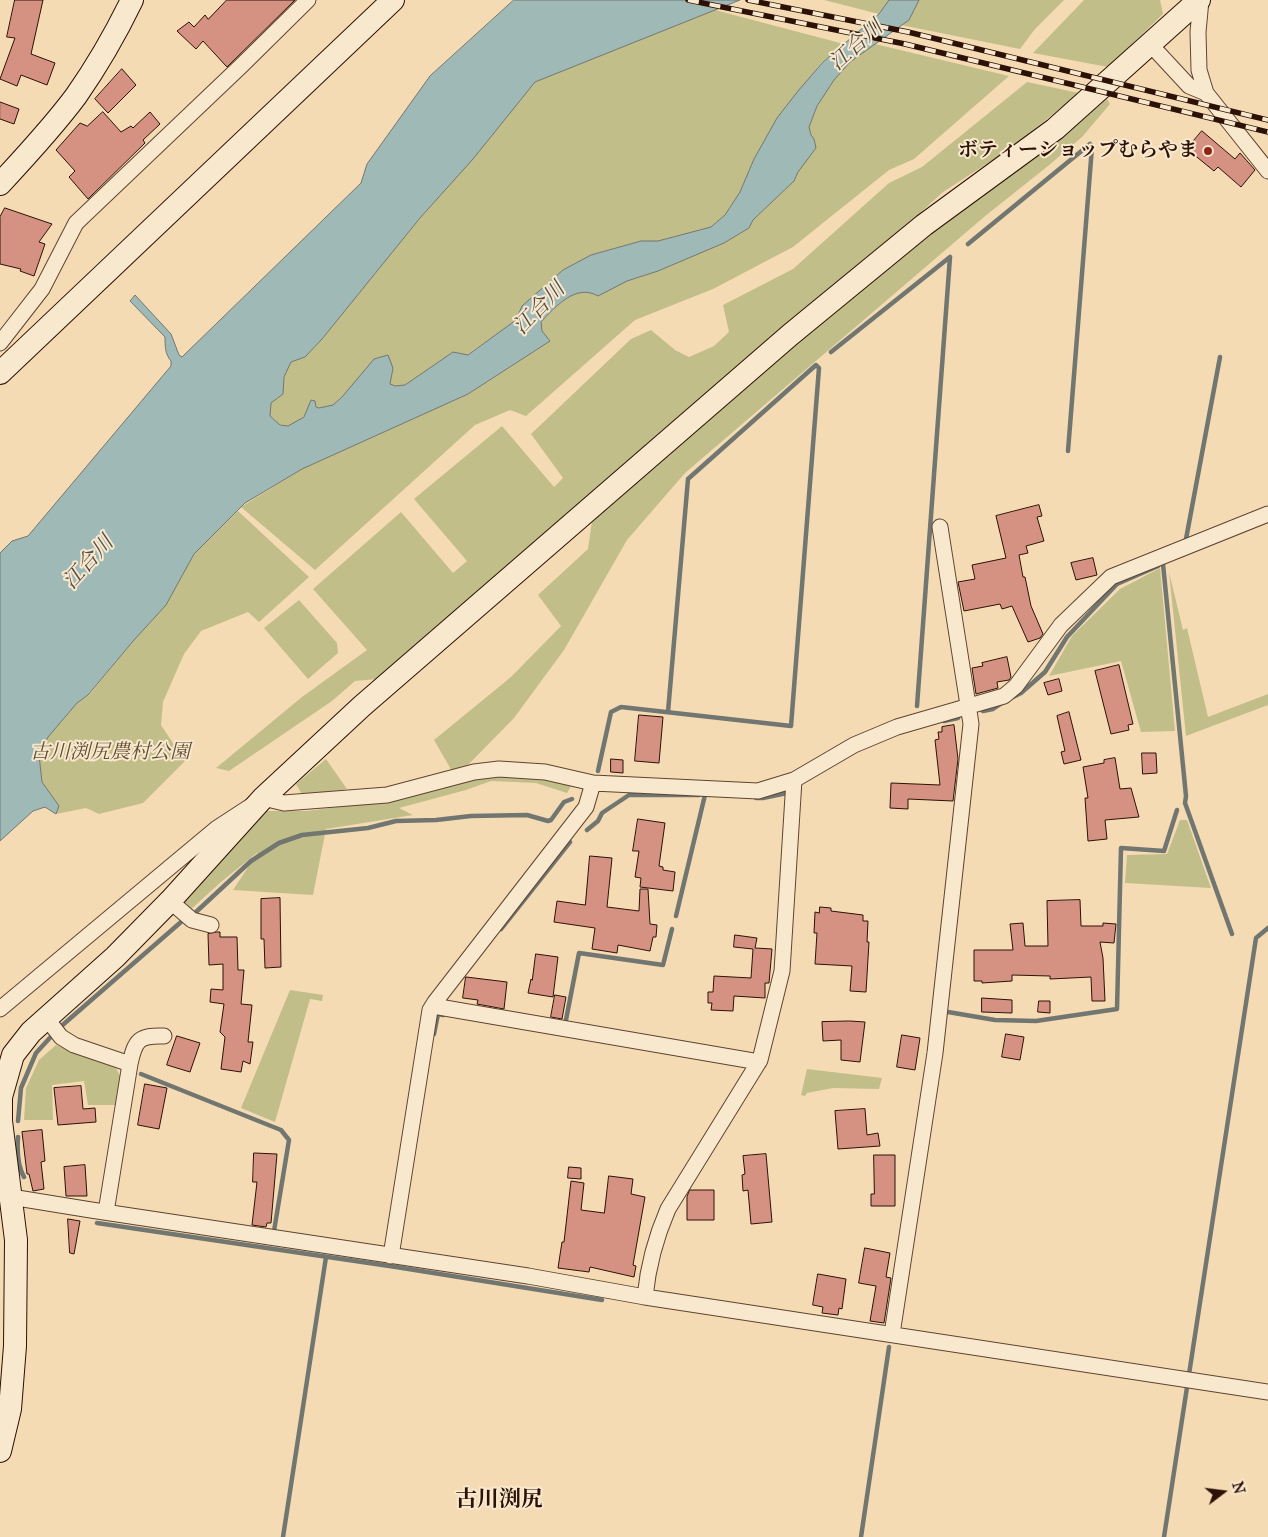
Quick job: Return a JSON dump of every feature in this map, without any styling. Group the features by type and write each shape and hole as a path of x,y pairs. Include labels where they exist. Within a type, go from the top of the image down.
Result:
{"street":[{"path":"0,184 76,96 119,28 132,0"},
{"path":"0,343 42,289 76,223 242,66 308,0"},
{"path":"0,373 393,0"},
{"path":"0,1009 217,828 263,798 362,706 790,335 924,225 1055,129 1200,0"},
{"path":"1200,0 1198,32 1199,70 1206,93 1268,171"},
{"path":"1150,44 1189,86 1206,93"},
{"path":"263,798 284,802 387,796 474,772 499,769 545,772 593,783 758,791 794,780 854,745 888,731 1004,696 1016,686 1061,625 1110,577 1268,514"},
{"path":"892,1334 935,1053 971,724 970,706 940,527"},
{"path":"645,1298 650,1261 657,1235 668,1210 759,1062 782,971 794,780"},
{"path":"439,1007 586,807 593,783"},
{"path":"0,1451 10,1409 15,1346 16,1240 1,1121 1,1097 14,1056 31,1032 48,1021 115,958 181,911 263,798"},
{"path":"181,911 211,925"},
{"path":"391,1256 430,1010 439,1007 759,1062"},
{"path":"48,1021 61,1038 74,1045 130,1064"},
{"path":"106,1212 134,1048 140,1039 148,1035 164,1036"},
{"path":"11,1197 528,1276 645,1298 1268,1392"}],"green space":[{"path":"824,0 889,0 879,14"},
{"path":"919,0 1064,0 1035,29 1020,49 901,25 909,20"},
{"path":"1084,0 1160,0 1163,14 1108,67 1033,53"},
{"path":"715,10 844,44 822,62 777,118 754,159 740,192 725,215 711,227 658,241 641,241 591,255 563,270 522,306 517,320 467,355 453,352 405,385 395,386 390,384 393,368 342,397 333,405 319,408 315,404 299,420 289,425 279,424 270,416 271,403 283,394 284,377 291,362 305,357 322,339 420,218 473,158 535,82"},
{"path":"875,44 1009,76 914,159 889,170 793,247 713,289 635,320 526,416 510,410 475,425 315,570 241,507 302,469 468,394 550,341 542,331 541,322 570,296 577,293 591,292 658,271 724,243 749,228 753,220 794,181 815,148 809,127 817,106 834,80 850,62"},
{"path":"1027,82 1079,93 1011,148 943,192 890,240 377,679 355,681 332,701 229,771 216,768 302,697 367,650 313,589 401,512 453,573 467,561 414,499 502,426 554,487 563,478 531,434 631,339 651,330 675,350 689,357 714,346 729,332 723,305 793,269 889,183 922,167"},
{"path":"1107,99 1110,104 1082,137 984,217 685,473 627,540 564,650 514,718 467,766 452,771 434,740 511,677 561,626 538,595 588,549 592,521 855,291 1041,152"},
{"name":"古川渕尻農村公園","path":"238,511 309,577 259,622 248,612 201,631 184,654 163,702 161,725 185,761 143,803 99,814 86,808 56,814 59,806 42,782 39,755 48,737 77,703 89,695 134,640 166,605 194,554"},
{"path":"1160,568 1175,731 1141,732 1121,661 1049,676 1072,636 1120,589"},
{"path":"1169,572 1183,630 1187,628 1208,717 1268,694 1268,705 1186,736"},
{"path":"299,600 337,643 338,653 308,679 264,628"},
{"path":"326,759 347,789 303,796 296,784"},
{"path":"486,774 537,777 571,786 567,793 536,783 491,781 466,790 399,808 413,815 326,829 313,895 233,890 258,852 188,912 179,903 264,811 307,811 385,801"},
{"path":"1180,820 1187,820 1211,888 1125,883 1127,855 1167,854"},
{"path":"290,990 323,995 322,1001 310,999 275,1122 241,1108"},
{"path":"56,1045 116,1068 120,1076 115,1105 88,1105 84,1081 52,1085 53,1120 24,1120 26,1088 39,1060"},
{"path":"807,1069 882,1078 879,1089 833,1088 807,1093 805,1096 801,1095"}],"water":[{"name":"江合川","path":"514,0 740,0 535,82 473,159 420,218 322,339 305,357 291,362 284,377 283,394 271,403 270,416 280,425 288,426 304,417 311,400 315,401 316,407 319,408 333,405 374,359 388,355 393,368 390,384 395,386 405,385 453,352 468,355 516,320 522,306 563,270 591,255 641,241 658,241 711,227 725,215 740,192 754,159 777,118 823,62 879,14 889,0 919,0 909,20 850,62 834,80 817,106 809,127 816,148 798,172 794,181 753,220 749,228 724,243 658,271 627,281 598,296 582,292 566,298 541,322 542,331 550,341 468,394 302,469 245,503 194,554 166,605 88,695 77,703 48,737 39,755 42,782 59,806 56,814 45,807 33,811 0,841 0,553 12,541 28,536 171,366 166,350 165,337 130,301 135,295 171,334 179,355 182,357 361,183 367,164 430,76"}],"building":[{"path":"15,0 43,0 31,54 55,63 47,85 21,75 17,86 0,79 15,38 7,37"},
{"path":"227,0 295,0 227,67 203,41 196,49 177,31 189,22 194,27 205,15 208,19"},
{"path":"122,69 136,85 108,113 95,99"},
{"path":"0,102 19,109 14,124 0,119"},
{"path":"103,112 121,132 131,126 133,128 150,112 160,124 143,140 145,143 88,199 69,177 75,171 56,150 80,123 87,126"},
{"path":"1202,131 1235,159 1240,153 1255,170 1241,187 1218,167 1214,171 1187,149"},
{"path":"5,208 52,224 39,242 45,244 34,276 20,271 21,269 0,264 0,217"},
{"path":"1039,505 1042,516 1037,517 1044,541 1026,546 1028,553 1019,555 1031,606 1043,634 1040,638 1028,642 1012,606 1002,609 1000,604 964,611 958,582 975,579 972,565 1006,558 996,516"},
{"path":"1093,558 1097,575 1076,580 1071,563"},
{"path":"1007,657 1011,677 1009,680 997,682 998,688 976,694 972,668 983,666 982,663"},
{"path":"1119,665 1133,724 1128,725 1129,730 1111,734 1095,671"},
{"path":"1059,679 1062,691 1048,695 1044,683"},
{"path":"1069,712 1081,760 1064,764 1061,752 1065,751 1057,716"},
{"path":"639,715 663,717 659,763 635,761"},
{"path":"954,725 958,759 953,801 908,799 908,809 890,808 891,783 940,785 935,740 939,739 938,732 942,732 942,727"},
{"path":"1142,753 1156,753 1157,773 1143,774"},
{"path":"1115,758 1120,789 1131,788 1139,817 1105,820 1107,839 1088,841 1085,798 1088,798 1083,767 1104,763 1104,760"},
{"path":"611,759 623,760 623,773 611,772"},
{"path":"638,819 665,823 659,866 663,867 663,870 675,872 673,891 640,887 641,878 635,877 639,851 633,851"},
{"path":"590,856 612,858 607,907 639,911 640,889 648,889 650,924 657,925 656,937 653,937 650,951 618,945 617,953 592,949 595,928 554,922 557,901 585,905"},
{"path":"280,898 281,967 265,968 264,939 261,939 261,899"},
{"path":"1080,900 1081,926 1103,926 1103,923 1116,924 1114,943 1100,942 1103,958 1105,1001 1092,1001 1091,977 1050,979 1050,976 1012,975 1012,981 982,983 982,981 974,981 974,950 1013,950 1010,924 1023,923 1025,946 1048,946 1047,901"},
{"path":"820,907 831,908 831,911 863,915 863,921 868,921 867,942 869,942 866,992 850,991 852,966 815,964 817,933 814,933 815,912 819,913"},
{"path":"220,932 220,937 237,937 238,970 244,970 241,1004 252,1005 248,1042 253,1042 250,1064 243,1061 241,1072 221,1069 225,1037 220,1032 224,1004 210,1002 211,989 223,990 223,964 209,965 208,934"},
{"path":"735,935 757,938 755,948 772,949 769,983 765,983 765,998 734,996 733,1011 711,1010 712,1003 708,1003 708,992 713,992 714,976 751,978 753,949 734,947"},
{"path":"536,954 558,957 553,997 528,993"},
{"path":"466,977 507,982 504,1009 477,1004 478,1000 463,998"},
{"path":"555,995 566,997 562,1019 551,1017"},
{"path":"982,998 1012,1000 1012,1013 982,1012"},
{"path":"1039,1001 1050,1001 1050,1013 1038,1012"},
{"path":"822,1022 865,1022 860,1062 841,1060 841,1040 823,1041"},
{"path":"1006,1034 1024,1037 1020,1060 1002,1057"},
{"path":"902,1035 920,1038 915,1070 897,1067"},
{"path":"177,1036 200,1043 190,1072 167,1065"},
{"path":"145,1084 167,1088 159,1129 138,1125"},
{"path":"81,1086 83,1109 95,1108 96,1122 58,1125 54,1088"},
{"path":"865,1109 867,1135 878,1133 880,1146 838,1149 835,1111"},
{"path":"42,1130 45,1161 41,1162 44,1189 33,1191 29,1174 27,1174 22,1132"},
{"path":"254,1153 277,1154 271,1223 267,1223 266,1227 252,1225 257,1182 253,1182"},
{"path":"766,1154 772,1222 751,1224 748,1190 743,1191 742,1175 745,1174 743,1156"},
{"path":"874,1155 895,1155 895,1206 871,1206 871,1194 874,1194"},
{"path":"85,1165 87,1196 66,1196 64,1167"},
{"path":"569,1167 581,1168 581,1179 568,1178"},
{"path":"609,1176 633,1179 631,1194 645,1197 633,1265 636,1266 634,1277 590,1267 589,1272 558,1268 562,1242 564,1242 571,1181 584,1183 581,1210 604,1213"},
{"path":"690,1190 714,1190 714,1220 687,1220 687,1197"},
{"path":"68,1219 80,1221 74,1254 70,1253"},
{"path":"865,1248 890,1253 886,1277 891,1278 884,1323 870,1321 876,1286 859,1283"},
{"path":"818,1274 846,1279 842,1309 839,1308 838,1315 822,1313 823,1307 813,1305"}],"waterway":[{"path":"968,244 1090,144 1092,147 1068,451"},
{"path":"831,352 950,257"},
{"path":"917,706 950,257"},
{"path":"1186,539 1220,357"},
{"path":"598,771 611,712 621,707 791,726 819,368 816,365 688,479 668,712"},
{"path":"1163,564 1186,796 1185,803 1232,934"},
{"path":"1013,697 1021,693 1045,672 1067,637 1117,584 1158,566"},
{"path":"983,711 993,709 1002,703"},
{"path":"944,721 958,718"},
{"path":"756,798 787,793"},
{"path":"587,830 598,821 602,813 629,795 699,795"},
{"path":"676,916 705,795"},
{"path":"18,1121 21,1088 36,1053 58,1029 181,922 196,912 251,861 279,843 302,835 368,828 396,821 436,820 471,816 527,815 548,821 551,820 564,802 572,799"},
{"path":"948,1012 995,1020 1036,1021 1117,1009 1121,848 1164,851 1177,810"},
{"path":"501,929 570,842"},
{"path":"1164,1537 1256,938 1268,928"},
{"path":"565,1025 579,953 663,965 672,929"},
{"path":"434,1034 438,1014 443,1015"},
{"path":"141,1074 281,1130 289,1140 274,1231"},
{"path":"18,1137 18,1158 24,1177"},
{"path":"97,1223 396,1267 602,1300"},
{"path":"283,1537 326,1257"},
{"path":"861,1537 889,1347"}],"railway":[{"path":"688,0 905,44 1268,132"},
{"path":"748,0 908,32 1268,120"}],"place":[{"name":"ボティーショップむらやま","path":"1208,151"}],"district":[{"name":"古川渕尻","path":"499,1501"}]}
